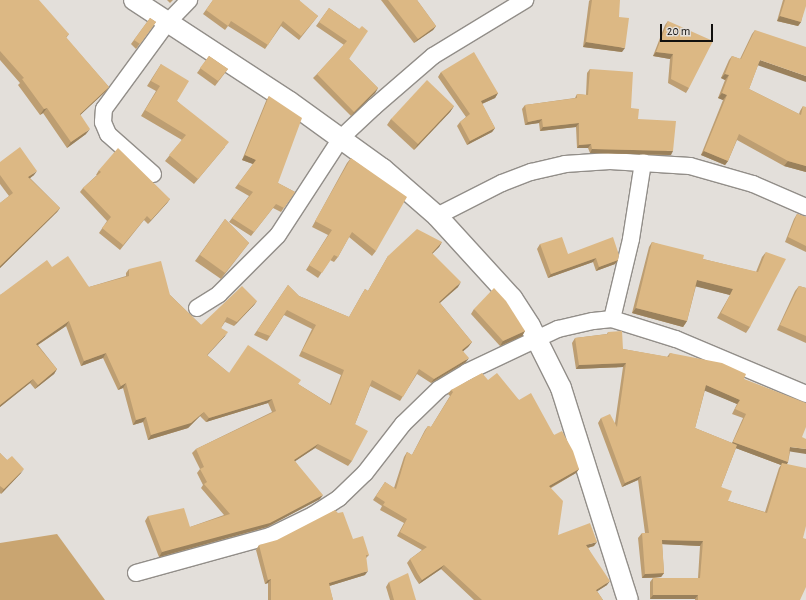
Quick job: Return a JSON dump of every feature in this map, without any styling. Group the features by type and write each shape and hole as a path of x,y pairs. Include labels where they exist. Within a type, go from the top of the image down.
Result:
{"street":[{"path":"134,0 342,137 437,216 512,298 561,388 628,600"},
{"path":"153,174 108,134 103,122 104,109 167,23 190,0"},
{"path":"197,308 219,294 278,235 342,137 433,56 525,0"},
{"path":"437,216 502,183 531,172 565,164 610,161 690,166 753,184 806,207"},
{"path":"612,319 631,239 642,162"},
{"path":"136,573 270,536 313,515 338,498 365,473 403,424 439,389 467,372 536,341 558,329 593,321 612,319 676,339 806,394"}],"shaded area":[{"path":"57,534 105,600 0,600 0,543"}],"building":[{"path":"0,0 39,0 69,34 66,37 109,87 80,114 90,129 71,142 47,108 44,109 22,79 24,78 0,51"},
{"path":"213,0 299,0 318,16 301,36 283,21 268,45 231,21 228,26 206,10"},
{"path":"388,0 417,0 436,26 418,39"},
{"path":"592,0 620,0 619,17 629,18 625,48 586,42"},
{"path":"785,0 806,0 806,6 801,22 780,16"},
{"path":"329,8 359,29 362,26 368,31 349,59 378,88 354,112 317,74 347,41 319,22"},
{"path":"150,18 156,22 140,44 134,40"},
{"path":"668,21 713,41 689,88 671,79 673,54 656,52"},
{"path":"755,30 806,47 806,76 760,60 749,89 801,115 803,106 806,107 806,166 788,161 739,134 728,161 704,151 727,95 722,93 729,75 725,74 732,56 741,59"},
{"path":"474,52 498,93 481,101 495,128 470,141 460,122 470,114 441,72"},
{"path":"209,56 228,69 218,81 200,68"},
{"path":"161,64 189,81 177,101 229,142 198,179 169,155 186,135 145,110 160,86 151,81"},
{"path":"590,69 633,72 631,108 639,109 638,119 676,121 673,151 592,149 591,144 579,145 579,123 543,127 542,119 528,122 525,105 577,98 577,94 588,95"},
{"path":"427,80 454,106 418,144 391,119"},
{"path":"269,96 302,118 278,183 295,192 284,208 276,204 254,232 232,218 253,192 238,184 256,160 245,155"},
{"path":"20,147 37,171 28,177 60,208 0,266 0,203 13,193 0,175 0,162"},
{"path":"118,148 170,199 151,220 147,216 123,245 102,228 111,217 83,188 101,172 99,170"},
{"path":"351,158 407,197 376,251 352,232 338,257 334,255 322,273 309,265 332,230 315,221"},
{"path":"797,214 806,217 806,246 788,237"},
{"path":"225,219 249,243 225,273 200,255"},
{"path":"417,229 442,242 432,253 461,282 439,302 472,342 462,350 469,358 434,379 419,369 403,397 372,380 355,424 368,431 352,461 318,444 294,460 323,495 270,523 162,552 148,516 184,508 190,527 230,514 204,484 207,482 200,469 204,467 196,449 276,411 272,399 209,418 204,412 191,423 151,435 146,417 136,420 126,383 121,386 106,353 84,361 69,321 36,344 57,369 38,385 33,379 0,405 0,295 47,260 52,267 68,256 89,287 129,276 129,269 161,261 170,295 201,325 242,286 257,301 237,322 227,317 221,328 228,332 207,355 229,373 248,345 301,380 298,384 331,405 344,370 302,351 316,325 287,310 270,336 257,331 288,285 299,296 349,317 365,289 368,291 388,256"},
{"path":"562,237 568,254 613,237 619,255 618,260 599,267 596,258 551,274 540,244"},
{"path":"652,242 704,255 703,259 758,272 766,252 786,259 750,327 721,313 733,289 697,280 687,321 636,308"},
{"path":"799,286 806,288 806,336 780,325"},
{"path":"494,288 506,301 525,331 503,341 474,309"},
{"path":"622,331 623,349 669,357 670,353 722,363 746,374 744,379 806,403 806,427 802,437 806,439 806,449 790,447 788,462 733,442 746,414 735,409 740,400 706,385 695,428 737,445 721,487 732,491 728,501 767,513 782,463 806,468 806,526 803,538 806,539 806,587 800,600 698,600 698,595 653,595 653,578 700,578 703,541 662,540 664,573 645,574 642,533 649,533 641,476 625,483 601,418 610,414 617,427 626,363 579,365 575,338"},
{"path":"482,373 488,380 497,373 519,400 531,393 554,435 562,431 573,451 579,469 549,486 563,501 558,535 590,523 597,542 586,545 610,581 596,590 603,600 482,600 444,565 422,580 410,559 427,547 400,532 407,519 383,505 385,502 376,496 385,482 396,489 407,452 412,455 428,426 431,427 453,392 451,390"},
{"path":"0,453 7,460 12,456 24,469 4,489 0,486"},
{"path":"335,510 338,513 343,512 353,539 363,536 369,555 366,555 368,571 329,583 333,600 271,600 271,579 268,580 259,545 277,540"},
{"path":"408,573 416,600 394,600 389,582"}]}
